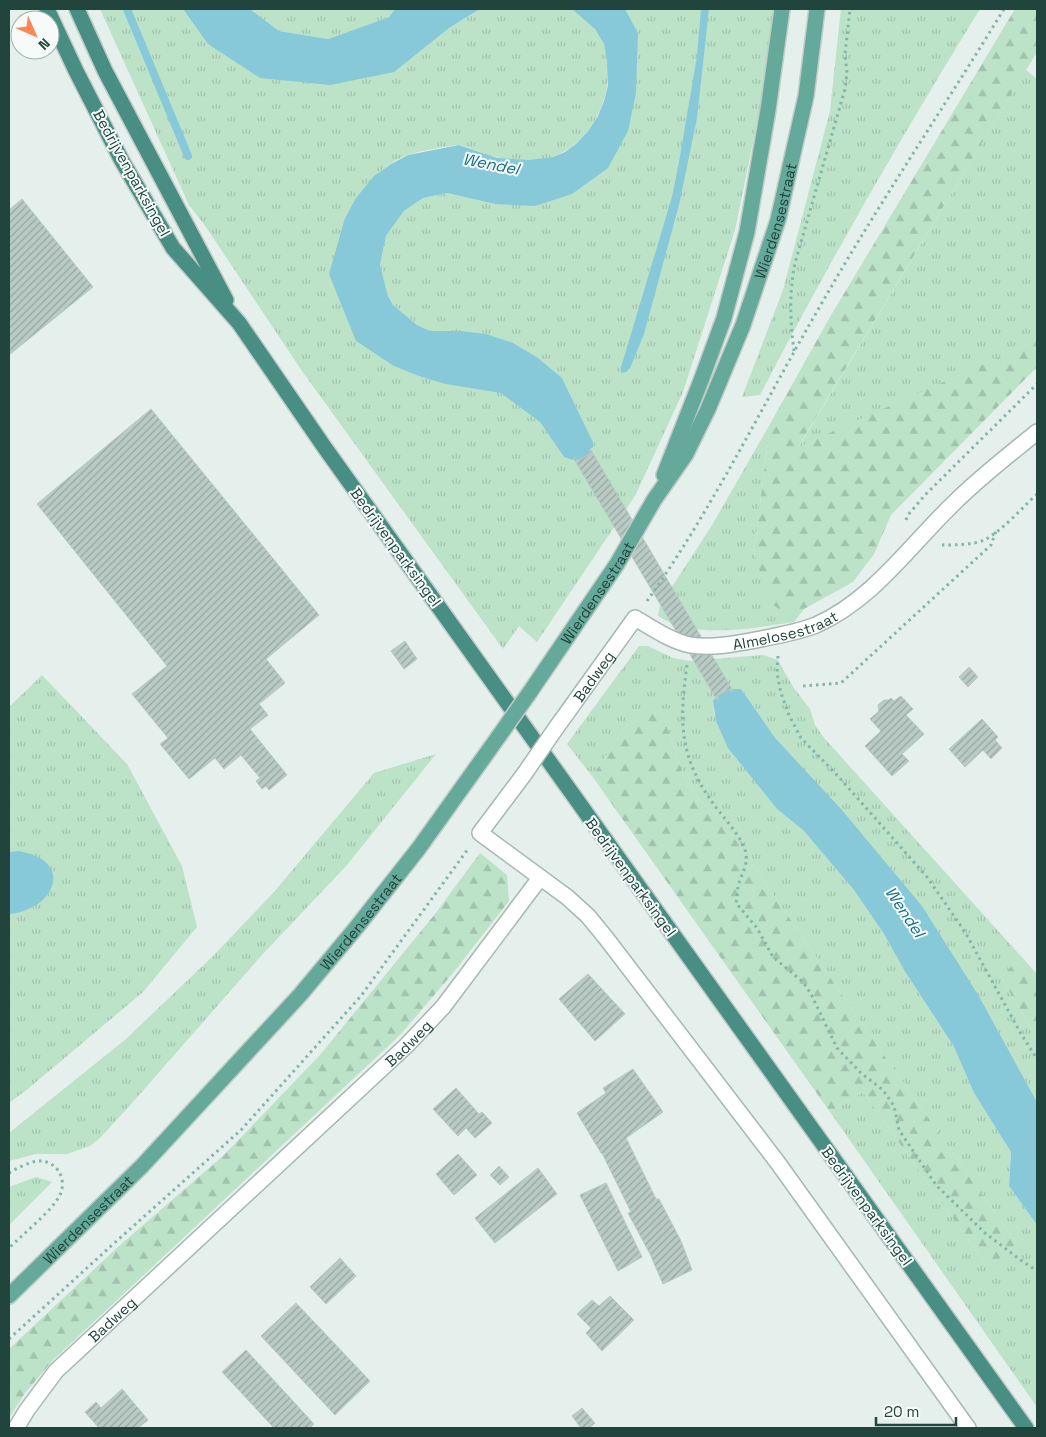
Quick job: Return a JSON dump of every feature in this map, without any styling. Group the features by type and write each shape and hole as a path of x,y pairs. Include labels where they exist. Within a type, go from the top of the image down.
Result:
{"highway":[{"name":"Bedrijvenparksingel","path":"47,9 122,161 173,248 239,323"},
{"name":"Bedrijvenparksingel","path":"76,9 104,71 239,323 336,464 1026,1428"}],"main road":[{"name":"Wierdensestraat","path":"654,500 724,318 747,232 768,110 782,9"},
{"name":"Wierdensestraat","path":"9,1296 142,1166 300,995 356,928 418,848 499,736 618,564 654,500 686,454 708,409 743,325 778,220 806,96 817,9"}],"street":[{"name":"Almelosestraat","path":"635,618 659,632 689,644 704,645 740,643 815,625 848,606 887,574 953,503 1037,432"},
{"name":"Badweg","path":"480,832 635,618"},
{"path":"480,832 567,897 588,916 778,1163 968,1428"},
{"name":"Badweg","path":"16,1428 56,1371 406,1046 443,1007 540,878"}],"path":[{"path":"794,352 790,322 790,285 845,89 847,73 845,54 850,9"},
{"path":"635,618 681,552 708,508 849,256 1004,9"},
{"path":"914,546 953,545 984,540 1037,494"},
{"path":"803,686 841,683 991,545 996,531"},
{"path":"779,635 777,673 781,693 789,715 802,738 927,877 965,932 1037,1059"},
{"path":"689,644 682,724 686,752 702,789 730,826 746,854 745,869 738,886 736,903 757,928 773,957 803,982 837,1048 861,1073 883,1090 894,1106 899,1130 936,1185 985,1233 1037,1271"},
{"path":"9,1339 241,1130 360,996 480,832"},
{"path":"9,1174 16,1168 39,1160 58,1169 64,1182 60,1195 50,1208 9,1248"}],"green space":[{"path":"100,9 183,9 209,44 260,78 449,28 480,9 572,9 587,20 599,34 604,45 608,61 608,77 600,110 582,138 555,156 534,160 517,160 491,156 459,145 407,155 387,166 371,181 357,198 345,218 394,366 445,384 501,392 540,422 564,457 576,458 578,461 590,453 589,450 593,442 562,378 486,334 462,331 430,331 417,325 393,305 388,296 380,265 386,236 404,211 423,198 447,193 495,204 572,194 638,33 625,9 774,9 760,108 735,230 683,392 635,496 537,642 519,626 503,649 302,371 206,227 189,205"},
{"path":"250,9 395,9 389,17 328,39 279,31"},
{"path":"841,9 980,9 866,200 760,395 742,397 783,290 830,111"},
{"path":"1015,9 1037,9 1037,52 798,447 1037,340 1037,367 891,515 874,554 853,582 804,609 779,609 769,602 754,552 770,424 830,317"},
{"path":"1026,70 1037,79 1037,340 798,448"},
{"path":"770,424 754,552 779,609 804,609 794,622 724,630 689,628 658,616 660,605 711,527"},
{"path":"639,646 648,646 673,658 690,661 763,655 778,660 793,687 810,709 815,725 825,739 1037,974 1037,984 1016,962 1001,977 1037,1039 1037,1102 980,998 776,739 741,689 733,689 731,692 717,697 719,699 715,698 713,701 714,713 777,809 804,831 828,859 854,890 884,934 904,970 953,1045 974,1093 1011,1152 1009,1186 1037,1225 1037,1407 830,1112 863,1092 988,1268 1017,1244 724,823 700,800 684,777 662,712 627,725 592,776 567,744"},
{"path":"42,675 127,764 182,866 197,927 143,992 9,1103 9,914 35,906 18,851 9,852 9,707"},
{"path":"662,712 684,777 700,800 724,823 1017,1244 988,1268 863,1092 830,1112 592,776 627,725 641,716"},
{"path":"436,754 347,865 261,956 100,1138 90,1146 67,1154 36,1154 9,1161 9,1133 126,1039 213,956 274,892 374,773"},
{"path":"480,853 507,875 509,901 453,973 400,1035 53,1360 25,1393 9,1418 9,1349 119,1246 224,1155 320,1055 435,914"},
{"path":"1016,962 1037,984 1037,1039 1001,977"},
{"path":"36,1177 52,1182 9,1225 9,1187"}],"water":[{"path":"183,9 250,9 279,31 328,39 389,17 395,9 480,9 449,28 394,72 330,85 260,78 208,44"},
{"name":"Wendel","path":"572,9 625,9 638,33 636,93 628,131 608,168 572,194 535,206 495,204 447,193 423,198 404,211 386,236 380,265 388,296 393,305 417,325 430,331 462,331 486,334 513,343 538,358 562,378 593,442 593,447 589,450 591,453 578,461 576,458 573,460 564,457 540,422 501,393 445,384 419,376 394,366 356,341 329,274 345,218 356,198 374,176 408,155 459,145 497,158 529,160 553,157 565,152 577,143 598,116 608,85 604,44 595,29"},
{"path":"701,9 709,9 697,118 679,205 644,334 630,368 626,372 621,373 622,364 672,197 697,56"},
{"name":"Wendel","path":"730,689 732,691 732,689 741,689 776,739 841,809 922,906 980,998 1037,1102 1037,1225 1009,1186 1011,1152 974,1093 953,1045 904,970 884,934 854,890 804,831 777,809 728,748 716,721 713,701 715,698 719,699 717,696"},
{"path":"18,851 36,856 48,864 53,874 52,884 47,895 38,904 25,911 9,914 9,852"}],"building":[{"path":"22,199 93,287 9,355 9,210"},
{"path":"151,409 319,615 266,659 285,683 259,704 268,715 250,729 287,775 269,790 266,786 262,789 256,781 260,778 241,755 224,769 215,758 189,779 160,744 168,738 132,694 167,666 37,504"},
{"path":"589,450 591,450 733,691 731,692 730,689 717,696 719,699 717,700 574,459 576,458 578,461 591,453"},
{"path":"405,641 417,659 404,669 391,651"},
{"path":"969,667 978,677 968,687 959,677"},
{"path":"901,696 913,709 906,715 924,734 902,754 909,761 892,776 865,746 881,731 870,719 879,711 878,705 884,700 891,698 894,701"},
{"path":"982,719 998,737 995,740 1002,748 991,759 983,750 965,767 949,749"},
{"path":"588,974 625,1014 595,1041 559,999"},
{"path":"633,1069 663,1112 626,1138 656,1199 659,1199 681,1241 692,1270 663,1284 650,1254 628,1213 631,1212 602,1153 577,1113 606,1093 603,1088"},
{"path":"456,1088 479,1114 482,1112 492,1123 475,1138 466,1128 458,1136 433,1109"},
{"path":"458,1154 477,1175 454,1195 436,1174"},
{"path":"499,1166 509,1177 500,1185 490,1175"},
{"path":"538,1168 557,1194 495,1243 475,1218"},
{"path":"606,1183 642,1257 618,1271 580,1195"},
{"path":"340,1258 356,1276 326,1304 310,1287"},
{"path":"610,1296 634,1320 602,1351 586,1333 591,1328 577,1314 592,1300 599,1306"},
{"path":"296,1303 370,1381 335,1415 261,1336"},
{"path":"246,1350 314,1424 310,1428 274,1428 222,1372"},
{"path":"122,1389 148,1420 138,1428 99,1428 85,1412 96,1402 101,1408"},
{"path":"582,1408 595,1423 589,1428 581,1428 572,1416"}],"waterway":[{"path":"127,9 188,156"}]}
